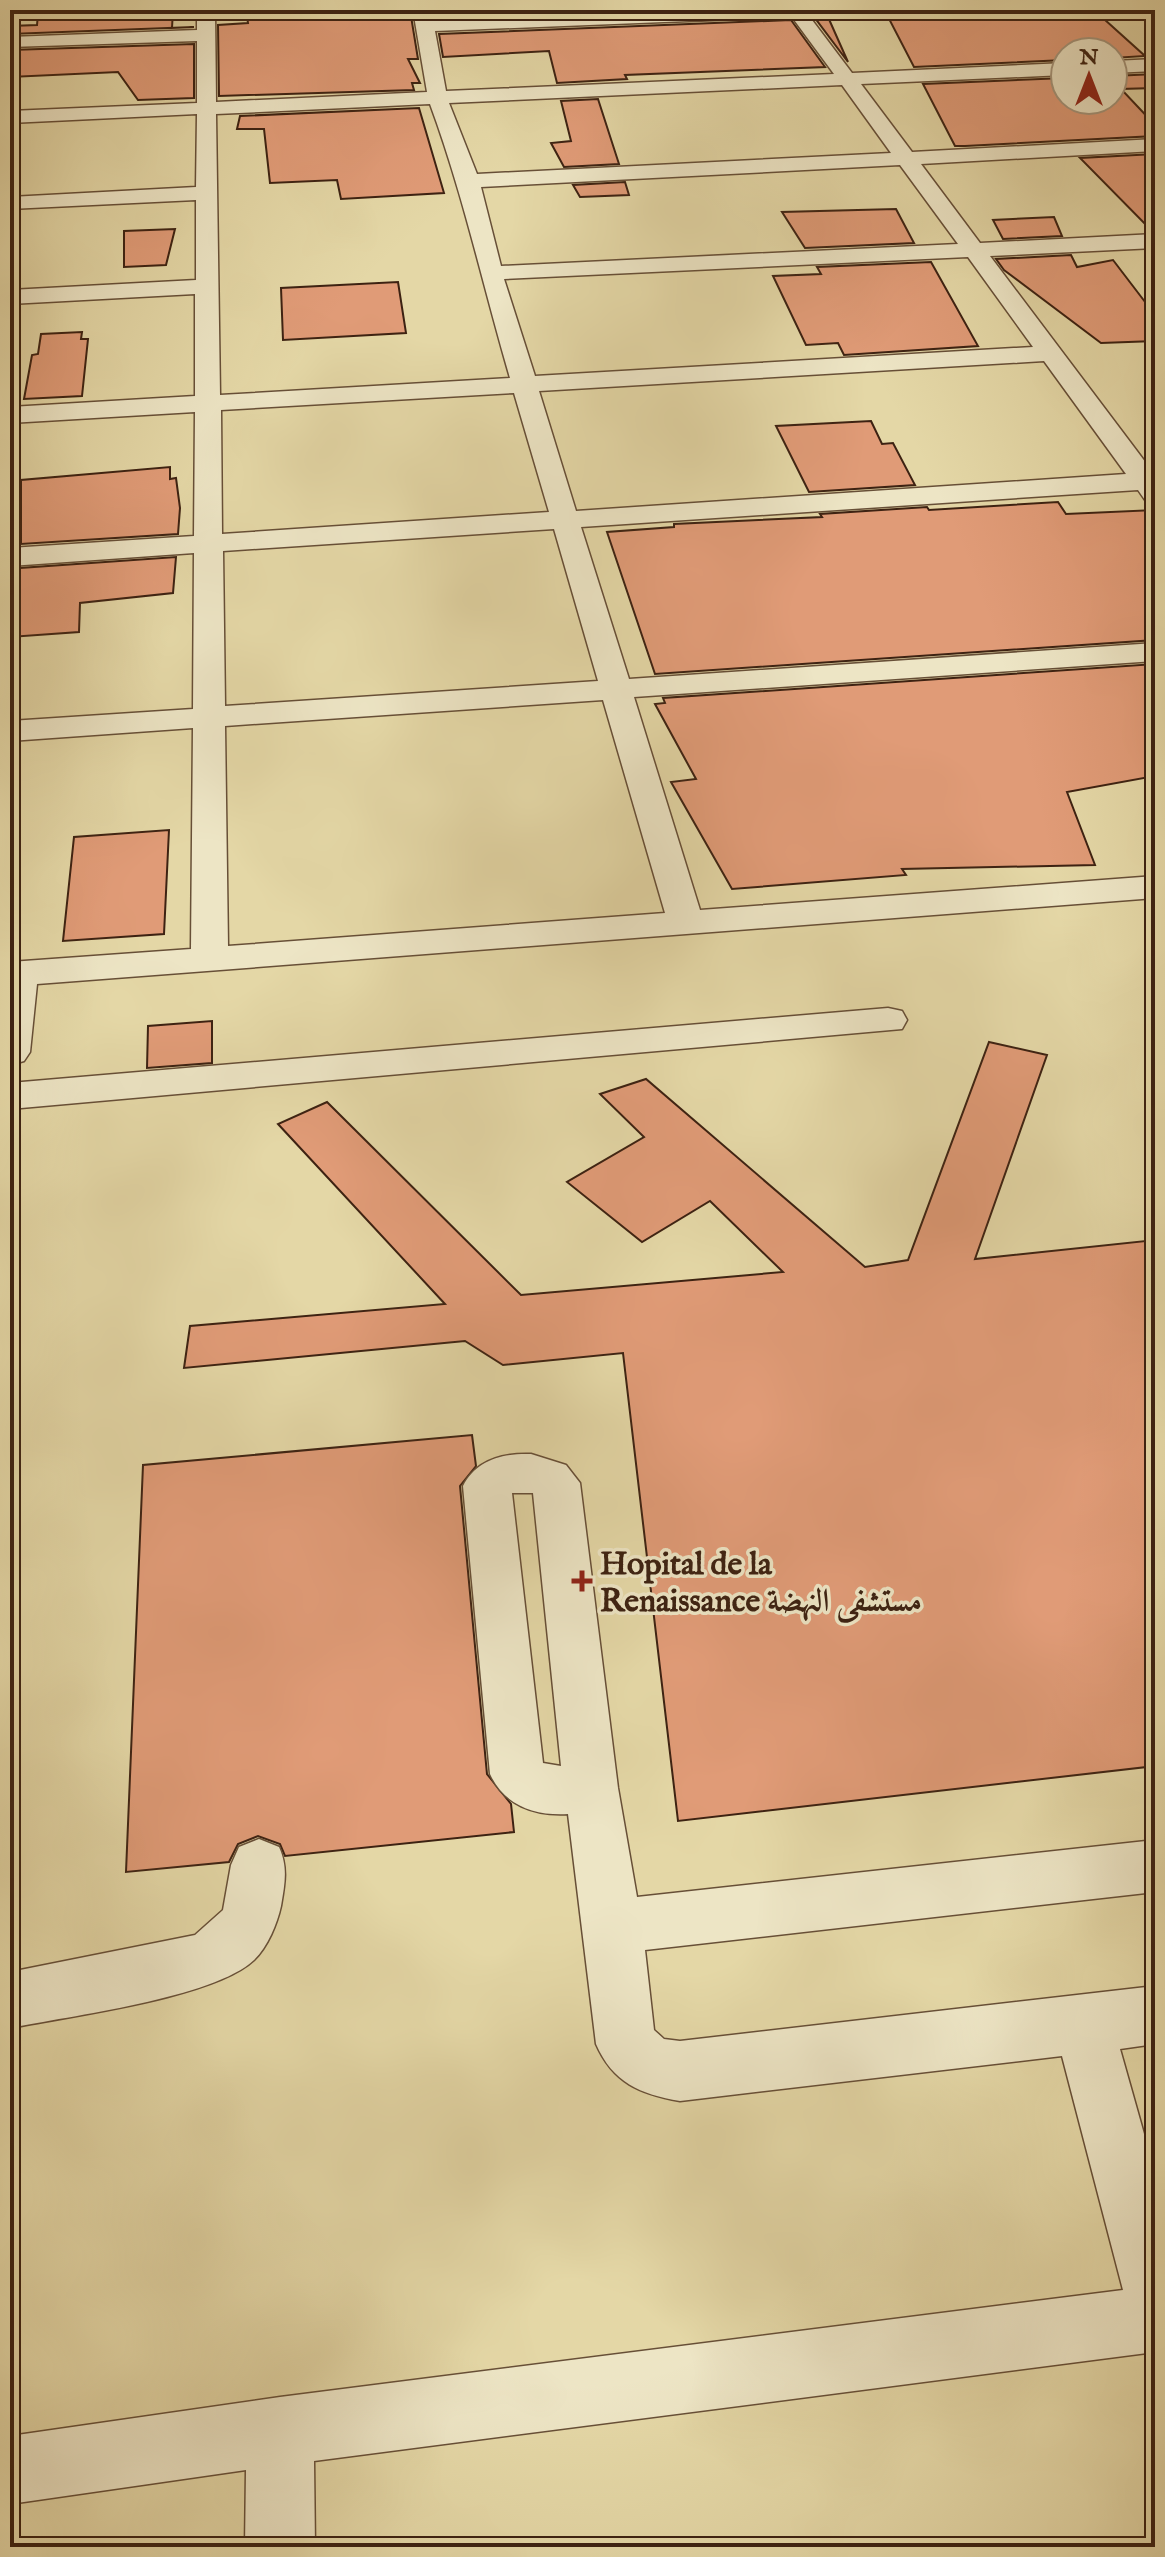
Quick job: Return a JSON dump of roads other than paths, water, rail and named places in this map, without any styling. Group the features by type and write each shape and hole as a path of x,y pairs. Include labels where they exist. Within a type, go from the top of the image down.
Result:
{"street":[{"path":"686,923 491,273 469,181 437,96 424,18 822,10"},
{"path":"796,11 1150,488"},
{"path":"10,42 207,22 204,108 209,404 210,960"},
{"path":"1129,66 1155,65"},
{"path":"10,117 1049,70"},
{"path":"469,181 1155,145"},
{"path":"10,203 207,193"},
{"path":"491,273 1155,241"},
{"path":"10,297 207,286"},
{"path":"10,415 1052,353"},
{"path":"10,557 567,520 1150,488"},
{"path":"10,731 1155,652"},
{"path":"10,1052 14,974 1155,887"},
{"path":"10,1096 888,1020"},
{"path":"591,1788 539,1791 526,1784 517,1774 487,1486 499,1476 541,1473 556,1483 591,1788 613,1927 626,2044 650,2066 680,2071 1155,2015"},
{"path":"10,2000 206,1960 231,1945 249,1924 259,1865"},
{"path":"613,1927 1155,1866"},
{"path":"1084,2025 1155,2289"},
{"path":"10,2470 280,2431 1155,2319"},
{"path":"280,2431 280,2547"}],"place":[{"name":"Hopital de la Renaissance مستشفى النهضة","path":"582,1581"}]}
